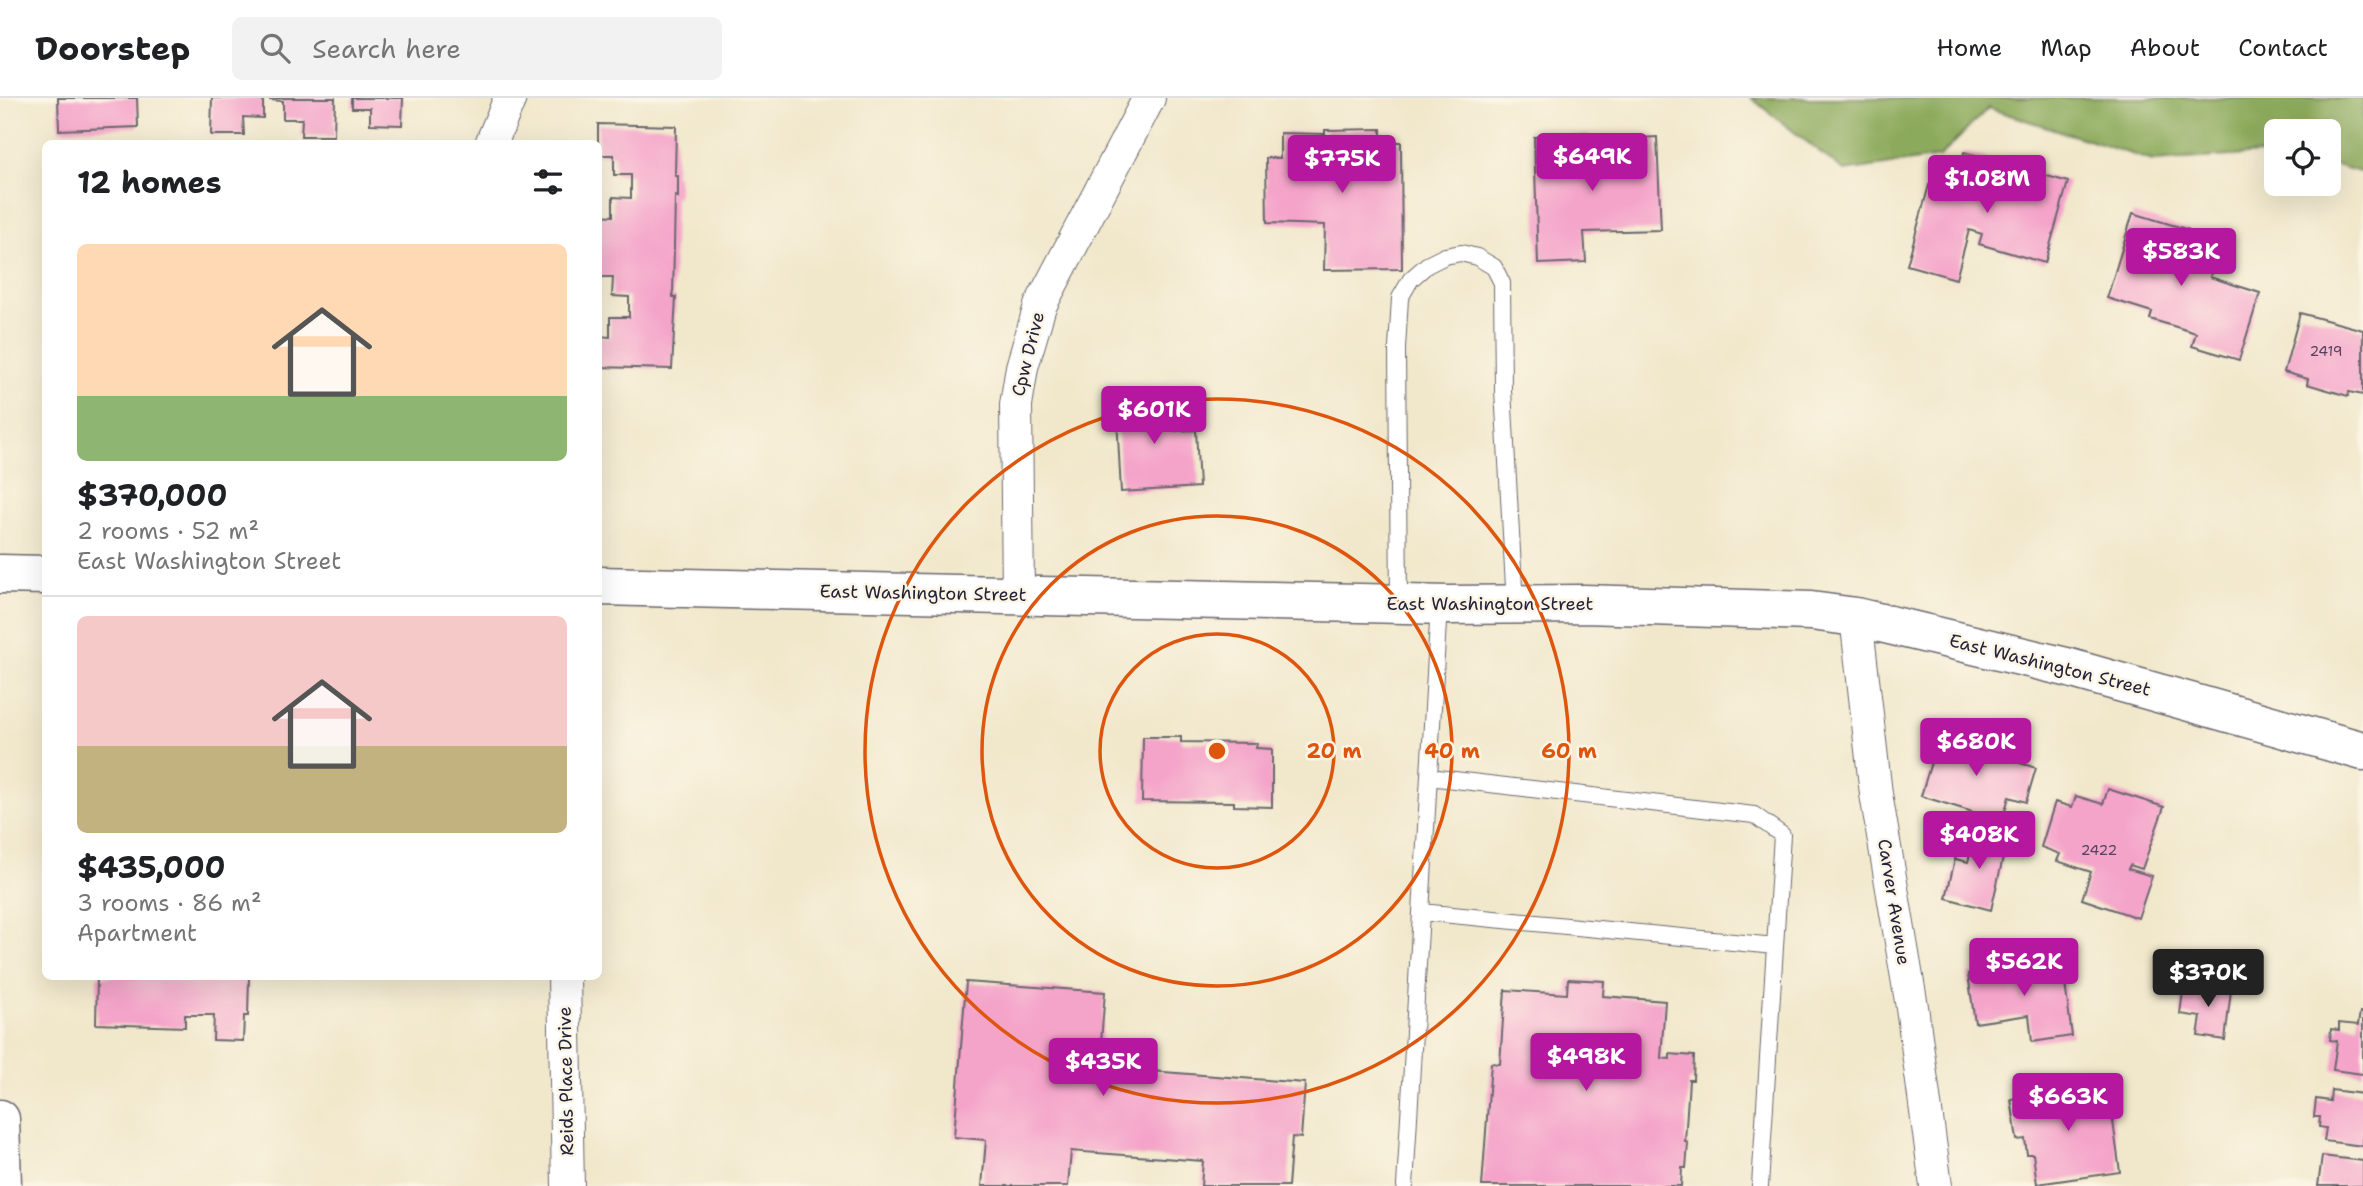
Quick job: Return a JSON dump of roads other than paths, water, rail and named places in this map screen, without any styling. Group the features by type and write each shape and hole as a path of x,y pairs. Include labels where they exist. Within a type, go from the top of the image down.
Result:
{"main road":[{"path":"0,574 42,575"},
{"name":"East Washington Street","path":"602,586 1439,605 1584,604 1811,611 1856,617 2066,667 2363,751"},
{"path":"0,1119 2,1186"}],"street":[{"path":"493,140 510,98"},
{"name":"Cpw Drive","path":"1018,594 1016,405 1022,367 1040,306 1147,98"},
{"name":"Carver Avenue","path":"1856,617 1876,794 1912,1007 1936,1186"},
{"name":"Reids Place Drive","path":"564,980 568,1186"}],"lane":[{"path":"1399,604 1396,348 1400,298 1411,279 1427,265 1445,256 1461,253 1477,257 1494,267 1502,283 1503,390 1515,605"},
{"path":"1405,1186 1439,605"},
{"path":"1429,777 1754,815 1782,835 1760,1186"},
{"path":"1421,912 1775,946"}]}
